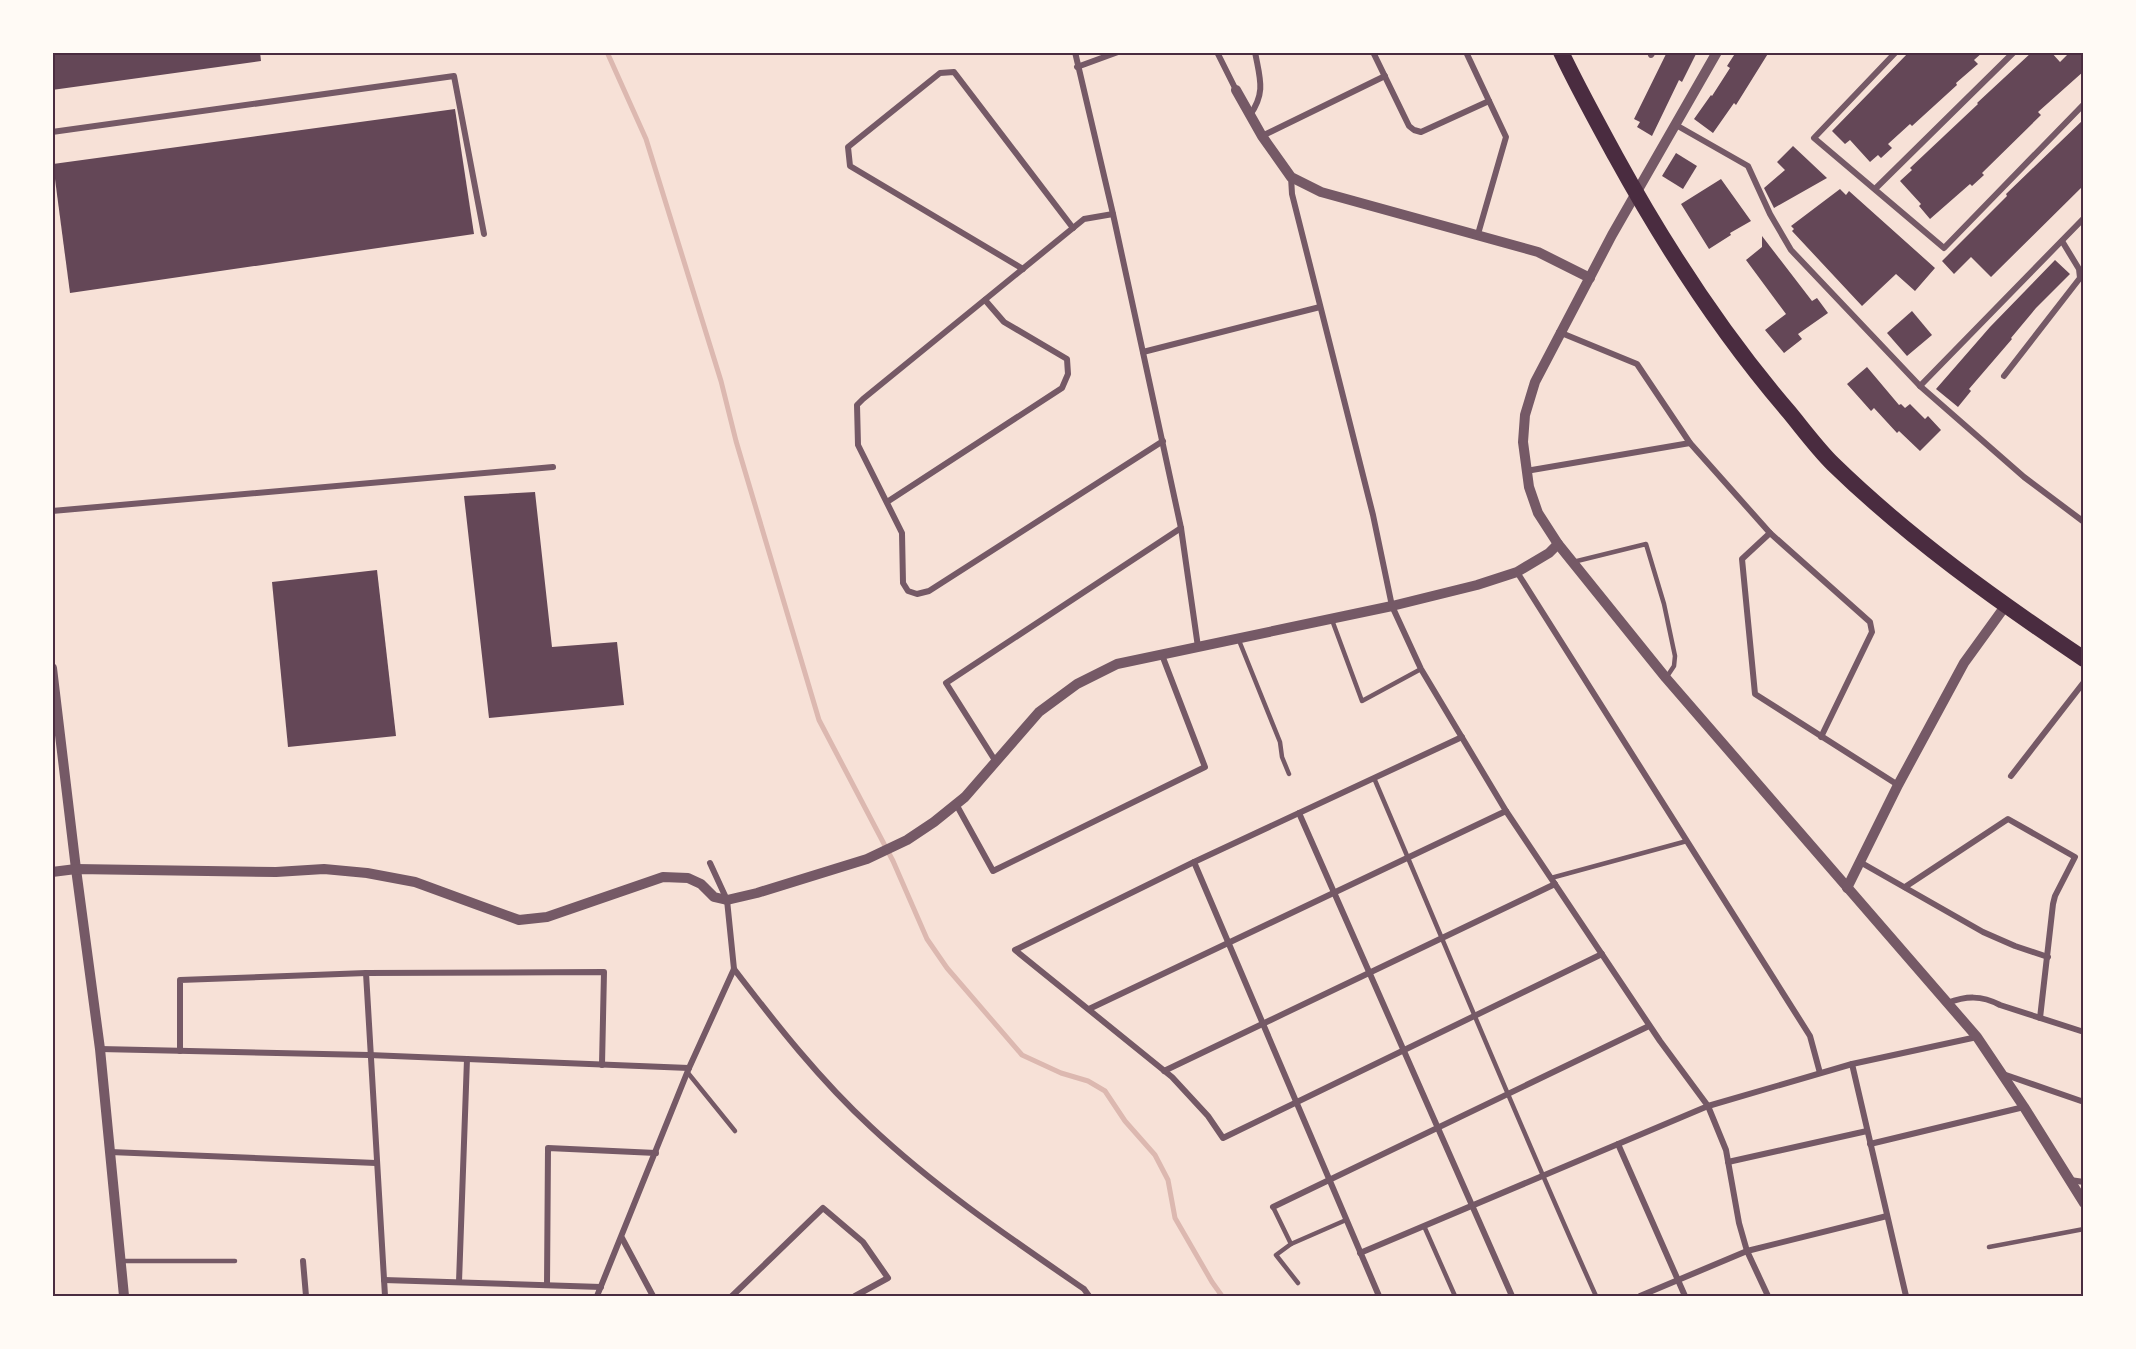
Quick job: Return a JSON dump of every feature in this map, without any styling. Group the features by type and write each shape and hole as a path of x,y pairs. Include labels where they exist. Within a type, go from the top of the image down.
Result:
{"highway":[{"path":"1561,52 1577,87 1652,223 1710,312 1766,385 1832,462 1898,523 2006,605 2084,659"}],"street":[{"path":"1074,52 1113,214 1163,441 1181,528 1198,647"},
{"path":"1077,67 1118,52"},
{"path":"1217,52 1262,136 1291,177 1321,192 1538,252 1590,278"},
{"path":"1250,115 1260,101 1261,82 1256,52"},
{"path":"1373,52 1408,126 1414,130 1420,132 1489,101"},
{"path":"1466,52 1506,137 1478,234"},
{"path":"1717,52 1612,234 1534,382 1525,415 1523,442 1528,487 1538,513 1558,544 1666,678 1977,1037 2084,1203"},
{"path":"1896,52 1814,138 1944,248 2084,104"},
{"path":"1875,189 2014,52"},
{"path":"1023,269 850,166 848,147 940,73 954,72 1073,228"},
{"path":"52,132 454,76 484,234"},
{"path":"1262,136 1385,76"},
{"path":"1676,125 1748,166 1770,214 1791,250 1920,386 2024,477 2084,522"},
{"path":"1291,177 1292,194 1373,515 1392,606 1421,669 1506,811 1649,1026 1708,1106 1726,1150 1739,1223 1747,1251 1768,1296"},
{"path":"1113,214 1084,219 857,405 858,445 902,533 903,583 908,591 917,594 929,591 1163,441"},
{"path":"1920,386 2084,218"},
{"path":"2004,376 2080,278 2079,269 2062,241"},
{"path":"887,502 1062,388 1068,374 1067,359 1004,322 985,300"},
{"path":"1143,352 1320,307"},
{"path":"1559,332 1637,364 1690,443 1770,533 1870,622 1872,632 1821,737"},
{"path":"1526,471 1690,443"},
{"path":"52,510 553,466"},
{"path":"996,762 946,683 1181,528"},
{"path":"1770,533 1742,559 1755,694 1898,785"},
{"path":"52,872 76,869 276,872 324,870 367,873 415,882 519,920 547,917 663,877 688,878 701,884 714,897 726,900 757,893 867,859 907,840 964,797 1039,712 1077,684 1117,664 1331,617 1392,606 1477,585 1517,573 1550,553 1558,544"},
{"path":"1517,573 1810,1036 1820,1073"},
{"path":"1847,888 1898,785 1964,663 2006,605"},
{"path":"956,804 993,871 1205,767 1162,655"},
{"path":"52,668 100,1048 124,1296"},
{"path":"2011,776 2084,682"},
{"path":"1462,737 1194,862 1016,950 1164,1071 1208,1116 1223,1138 1602,954"},
{"path":"1089,1009 1506,811"},
{"path":"1299,813 1512,1296"},
{"path":"1905,887 2008,819 2075,857 2055,896 2040,1018"},
{"path":"1194,862 1379,1296"},
{"path":"1860,862 1983,932 2014,946 2048,957"},
{"path":"597,1296 689,1071 734,969 726,900 711,863"},
{"path":"1164,1071 1553,881"},
{"path":"734,969 772,1019 870,1127 966,1207 1084,1289 1089,1296"},
{"path":"180,1051 180,980 366,973 604,972 602,1065"},
{"path":"366,973 369,1055 385,1296"},
{"path":"1946,1003 1977,997 2084,1032"},
{"path":"1273,1207 1649,1026"},
{"path":"1360,1253 1708,1106 1852,1064 1977,1037"},
{"path":"100,1048 369,1055 689,1071"},
{"path":"459,1282 467,1059"},
{"path":"1852,1064 1906,1296"},
{"path":"2000,1073 2084,1102"},
{"path":"1870,1144 2024,1107"},
{"path":"1728,1162 1867,1131"},
{"path":"1618,1144 1685,1296"},
{"path":"547,1285 548,1148 656,1153"},
{"path":"110,1152 376,1164"},
{"path":"2069,1180 2084,1182"},
{"path":"732,1296 823,1208 863,1242 888,1278 855,1296"},
{"path":"1640,1296 1747,1251 1887,1216"},
{"path":"622,1238 653,1296"},
{"path":"303,1261 306,1296"},
{"path":"384,1280 601,1287"}],"lane":[{"path":"1572,562 1646,544 1657,585 1665,604 1675,656 1674,666 1666,678"},
{"path":"1331,617 1362,701 1421,669"},
{"path":"1238,638 1280,742 1282,757 1289,774"},
{"path":"1374,778 1476,1014 1542,1176 1596,1296"},
{"path":"1553,881 1687,841"},
{"path":"689,1071 735,1131"},
{"path":"1273,1207 1291,1244"},
{"path":"1298,1283 1276,1255 1291,1244 1346,1220"},
{"path":"1424,1226 1455,1296"},
{"path":"1989,1247 2084,1229"},
{"path":"121,1261 235,1261"}],"building":[{"path":"52,52 260,52 261,61 52,90"},
{"path":"1667,52 1697,52 1682,82 1679,80 1652,136 1637,127 1640,122 1634,119"},
{"path":"1736,52 1769,52 1736,105 1734,103 1713,133 1694,119 1730,68 1727,66"},
{"path":"1909,52 1983,52 1974,60 1978,64 1956,83 1957,85 1912,126 1910,124 1888,144 1892,148 1881,158 1878,155 1870,162 1850,140 1845,144 1832,131"},
{"path":"2032,52 2051,52 2060,62 2070,52 2084,52 2084,71 2038,112 2041,115 1982,173 1984,175 1972,186 1970,184 1930,219 1919,206 1921,204 1900,181 1912,170 1910,168"},
{"path":"455,109 474,234 70,293 53,164"},
{"path":"2084,119 2084,185 1991,277 1971,257 1954,274 1942,261 2007,196 2006,194"},
{"path":"1793,146 1827,178 1774,208 1764,188 1785,170 1777,162"},
{"path":"1676,153 1697,166 1683,189 1662,176"},
{"path":"1721,179 1751,221 1709,249 1681,204"},
{"path":"1840,189 1846,195 1849,191 1935,268 1915,291 1896,274 1862,306 1792,231 1794,229 1791,226"},
{"path":"1762,236 1812,301 1817,298 1828,313 1798,334 1802,339 1784,353 1765,330 1786,314 1746,260 1762,247"},
{"path":"2055,260 2070,274 2036,308 1969,389 1971,391 1958,407 1936,389 1990,327"},
{"path":"1912,311 1932,335 1907,356 1887,333"},
{"path":"1867,367 1899,405 1905,408 1910,404 1925,419 1928,416 1941,430 1920,451 1899,431 1897,433 1874,408 1871,411 1847,384"},
{"path":"535,492 552,647 617,642 624,705 489,718 464,496"},
{"path":"377,570 396,736 288,747 272,582"}],"waterway":[{"path":"607,52 646,139 721,381 736,441 819,720 893,861 927,939 947,968 1022,1055 1061,1073 1088,1081 1105,1091 1125,1121 1155,1155 1168,1180 1175,1218 1222,1296"}]}
